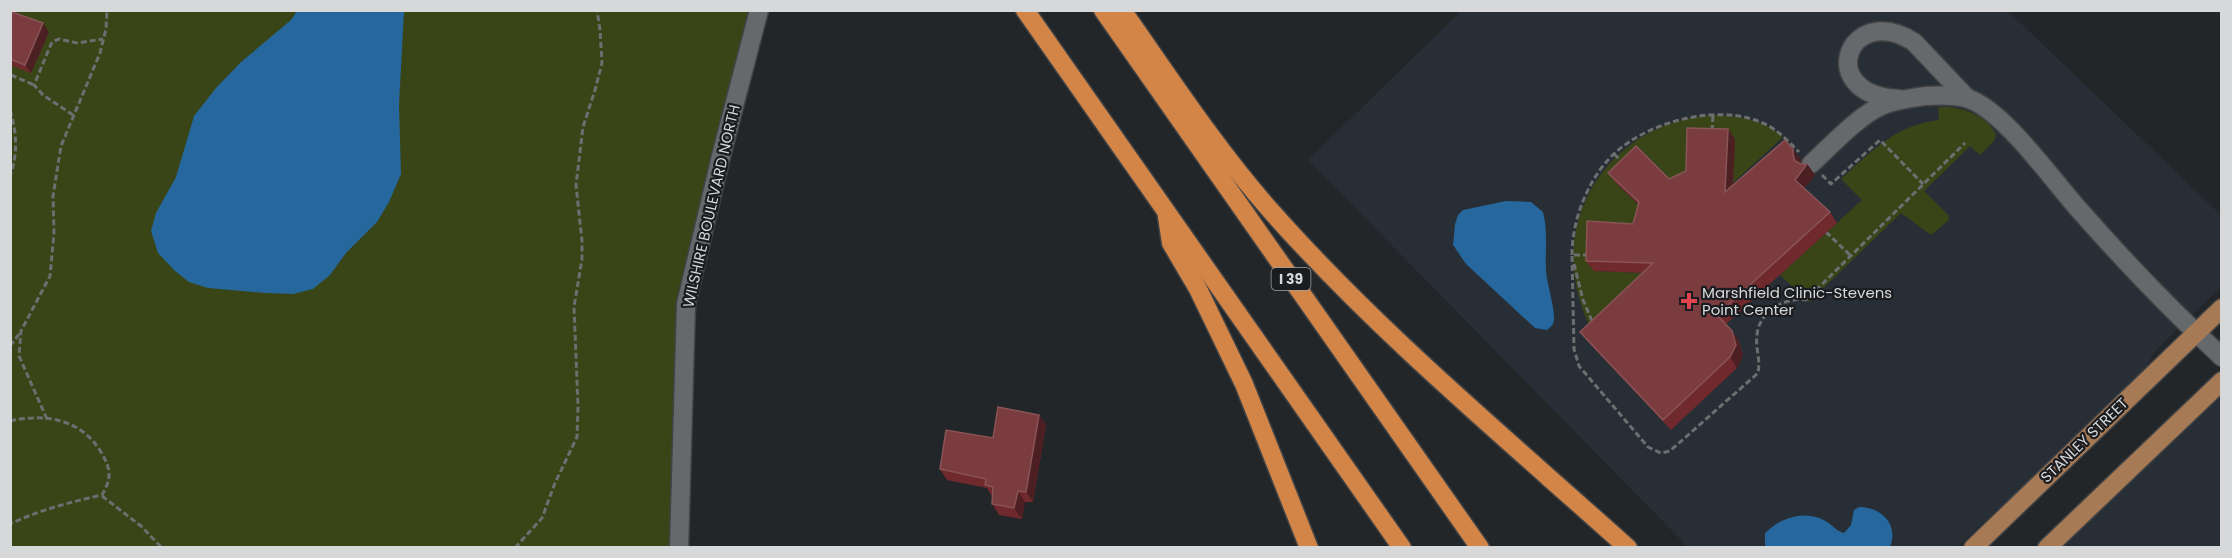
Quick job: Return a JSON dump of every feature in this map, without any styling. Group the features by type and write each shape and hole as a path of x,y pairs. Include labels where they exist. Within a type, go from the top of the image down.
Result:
{"highway":[{"path":"1025,10 1402,548"},
{"name":"I 39","path":"1103,10 1480,548"},
{"path":"1122,10 1237,169 1270,210 1314,258 1442,381 1628,548"},
{"path":"1167,213 1171,243 1198,289 1244,384 1309,548"}],"main road":[{"name":"STANLEY STREET","path":"1973,548 2222,308"},
{"path":"2047,548 2222,381"}],"street":[{"name":"WILSHIRE BOULEVARD NORTH","path":"679,548 686,304 759,10"},
{"path":"1967,98 1914,42 1905,36 1883,31 1871,32 1861,36 1850,48 1848,68 1851,76 1867,92 1890,99 1934,95 1967,98 1982,105 2001,120 2082,213 2195,333 2222,357"},
{"path":"1811,164 1868,113 1880,106 1903,99"}],"path":[{"path":"10,346 21,331 50,276 54,233 53,196 61,146 100,53 107,10"},
{"path":"515,548 542,518 555,483 577,437 574,307 582,259 582,241 576,185 583,126 596,90 602,63 597,10"},
{"path":"34,85 52,42 59,39 77,43 103,39"},
{"path":"11,76 34,85 43,95 73,115"},
{"path":"10,110 16,128 16,147 10,176"},
{"path":"1712,139 1713,115"},
{"path":"1923,184 1880,140 1831,184 1777,131 1765,124 1733,116 1713,115 1667,124 1639,136 1614,154 1588,191 1573,230 1574,349 1579,366 1648,447 1661,453 1670,451 1758,373 1757,333 1761,321 1785,300 1806,300 1965,143"},
{"path":"1614,154 1631,169"},
{"path":"1826,232 1851,256"},
{"path":"1572,255 1594,255"},
{"path":"1572,255 1583,300 1594,326"},
{"path":"21,331 19,356 47,419"},
{"path":"10,421 23,418 47,419 78,427 96,443 108,464 109,483 102,495 32,513 10,524"},
{"path":"102,495 141,526 162,548"}],"shaded area":[{"path":"1461,11 2008,11 2221,215 2221,287 2156,350 2138,380 1957,547 1688,547 1308,160"},
{"path":"2221,381 2221,547 2047,547"}],"green space":[{"path":"10,11 752,11 691,283 679,547 11,547"},
{"path":"1938,107 1971,112 1985,121 1996,134 1994,141 1980,155 1970,146 1924,191 1948,215 1949,220 1931,235 1901,213 1809,302 1780,275 1862,200 1841,179 1874,149 1897,133 1909,127 1939,120"},
{"path":"1713,115 1759,122 1783,137 1733,183 1735,139 1693,182 1616,183 1647,213 1594,271 1640,273 1647,287 1595,336 1579,298 1574,261 1577,225 1590,191 1611,162 1639,139 1673,123"}],"water":[{"path":"297,11 404,11 399,105 401,174 377,222 346,253 330,275 313,289 293,294 266,293 208,288 189,282 158,253 151,231 156,213 176,177 194,116 241,62 291,20"},
{"path":"1506,201 1531,202 1543,212 1546,233 1546,270 1554,318 1554,322 1547,330 1535,328 1466,264 1453,245 1455,224 1458,215 1463,210"},
{"path":"1859,507 1874,510 1886,518 1892,531 1890,547 1765,547 1765,533 1771,527 1795,517 1819,518 1844,533 1851,525 1854,510"}],"building":[{"path":"12,12 43,23 25,65 10,59 10,15"},
{"path":"1687,128 1728,129 1725,192 1785,140 1793,149 1795,161 1807,164 1795,180 1830,212 1717,315 1732,331 1736,345 1730,357 1663,420 1580,332 1653,263 1586,261 1587,221 1633,224 1639,202 1608,173 1636,146 1669,179 1686,171"},
{"path":"998,407 1039,415 1026,492 1018,491 1014,508 992,504 993,487 985,485 986,479 940,469 946,430 993,438"}],"place":[{"name":"Marshfield Clinic-Stevens Point Center","path":"1689,301"}]}
